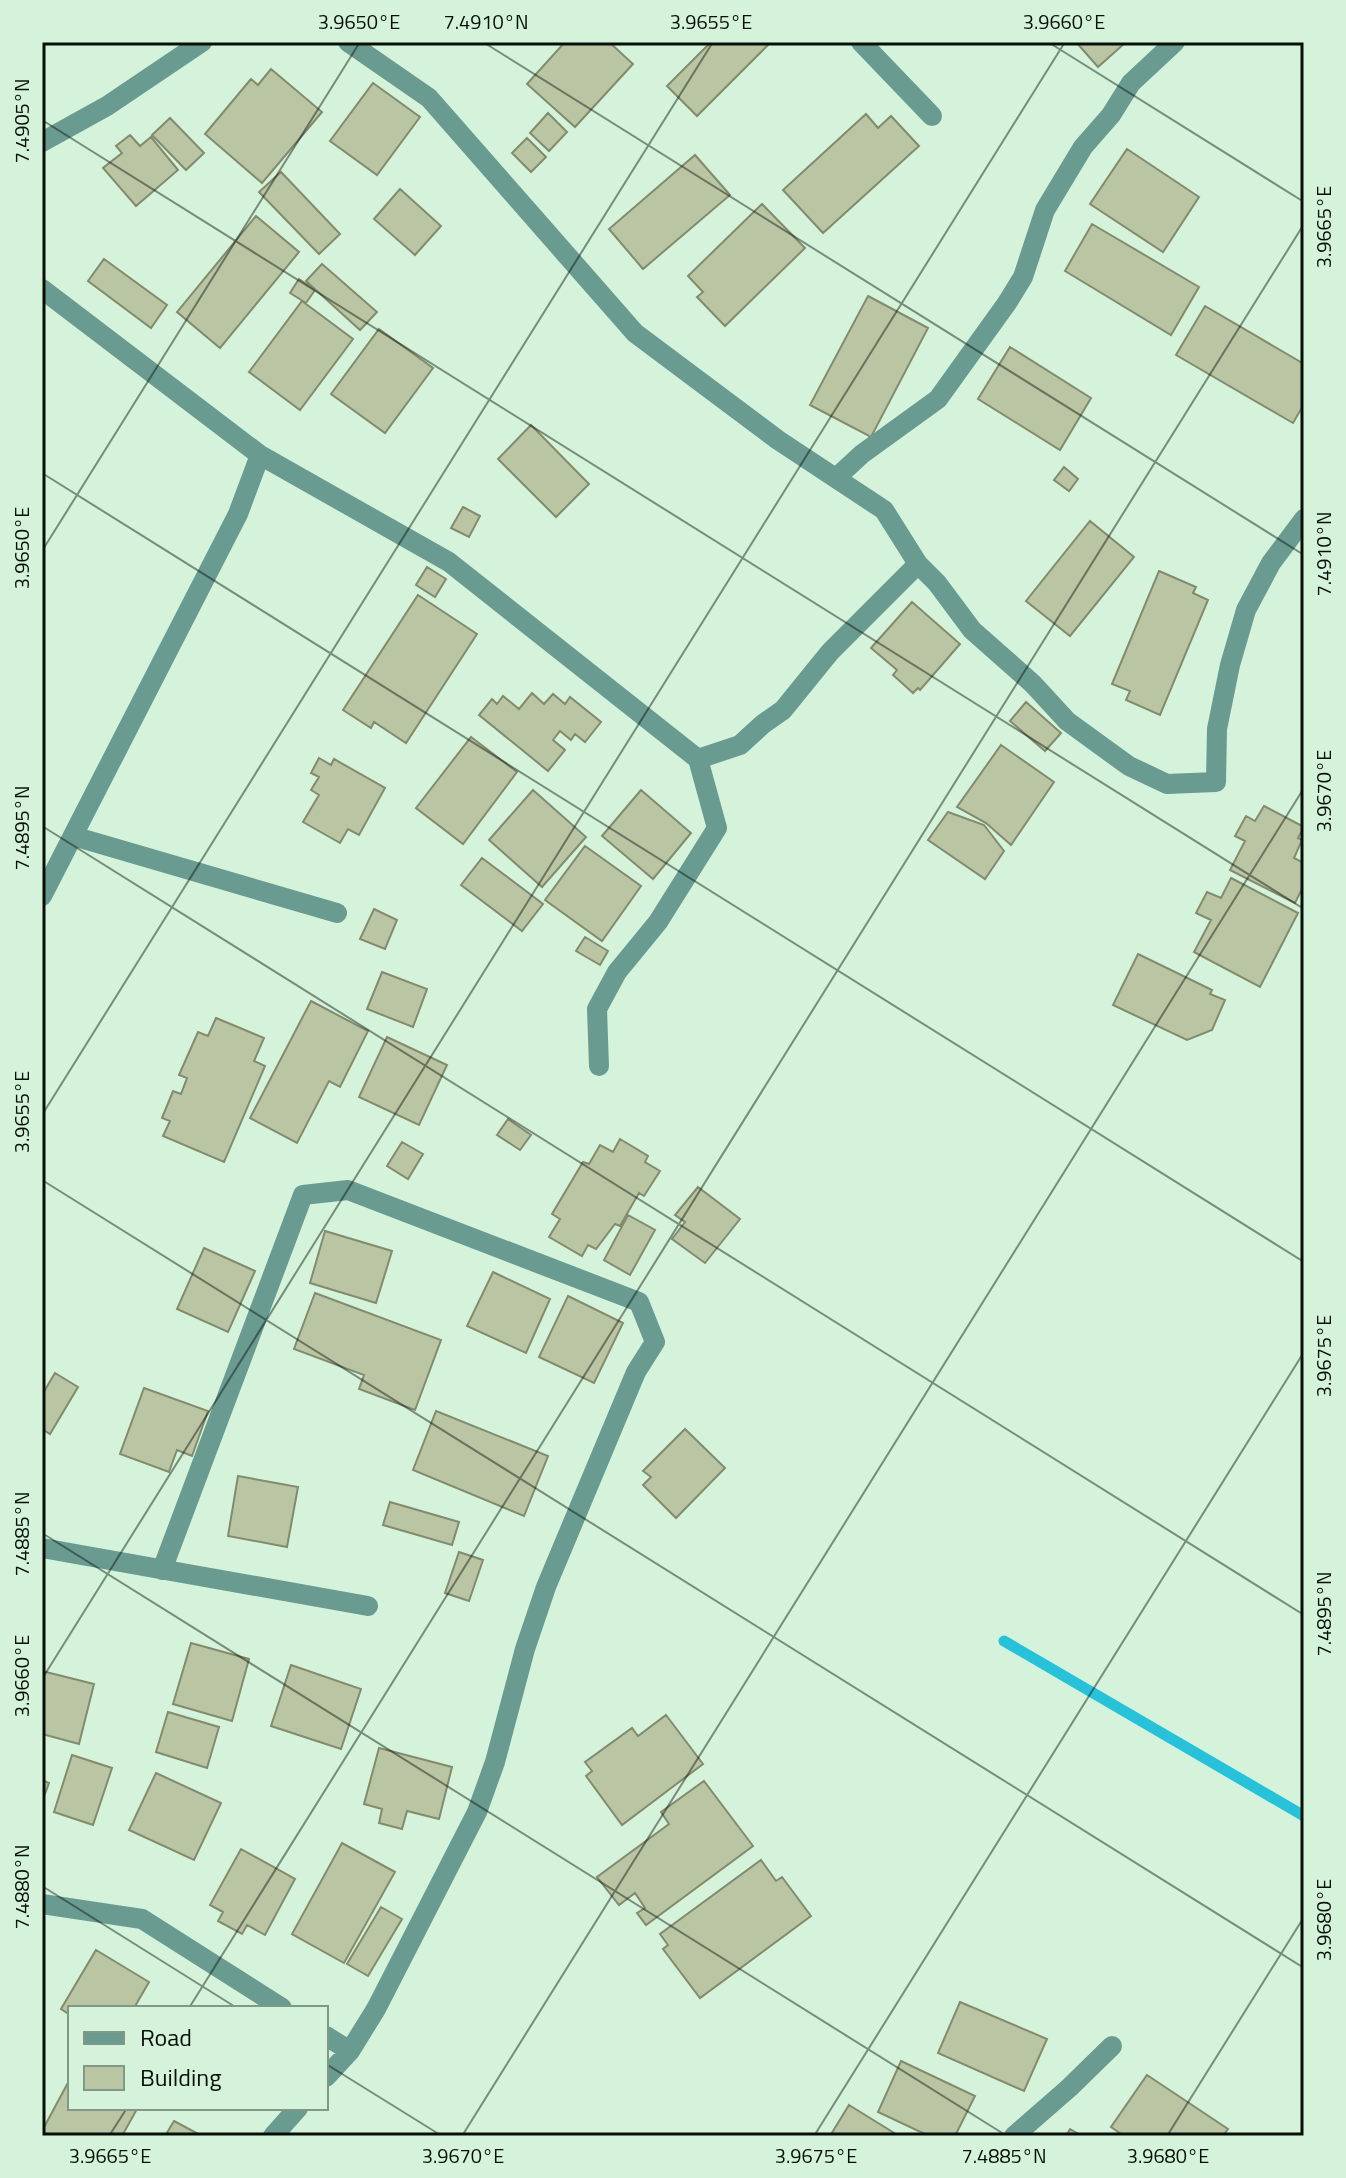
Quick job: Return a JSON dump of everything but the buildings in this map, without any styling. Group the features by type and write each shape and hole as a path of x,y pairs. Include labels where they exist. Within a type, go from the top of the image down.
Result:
{"street":[{"path":"42,142 107,106 202,42"},
{"path":"348,42 429,98 635,333 778,440 884,510 918,564 937,583 972,630 1033,684 1067,721 1129,766 1167,784 1216,782 1217,729 1230,665 1246,610 1271,563 1304,519"},
{"path":"861,42 932,116"},
{"path":"836,478 862,454 938,399 1023,277 1045,210 1083,147 1111,115 1131,83 1175,42"},
{"path":"42,289 260,455 449,562 698,759 717,828 658,922 617,972 597,1009 599,1066"},
{"path":"42,896 238,514 260,455"},
{"path":"698,759 740,745 783,710 830,652 918,564"},
{"path":"73,836 337,913"},
{"path":"162,1570 303,1195 348,1190 639,1302 655,1342 636,1372 546,1587 525,1649 495,1762 477,1812 376,2009 350,2051 328,2075"},
{"path":"42,1548 368,1606"},
{"path":"42,1904 142,1919 279,2006"},
{"path":"328,2037 350,2051"},
{"path":"1014,2136 1112,2046"},
{"path":"273,2136 296,2110"}],"waterway":[{"path":"1004,1641 1304,1816"}]}
